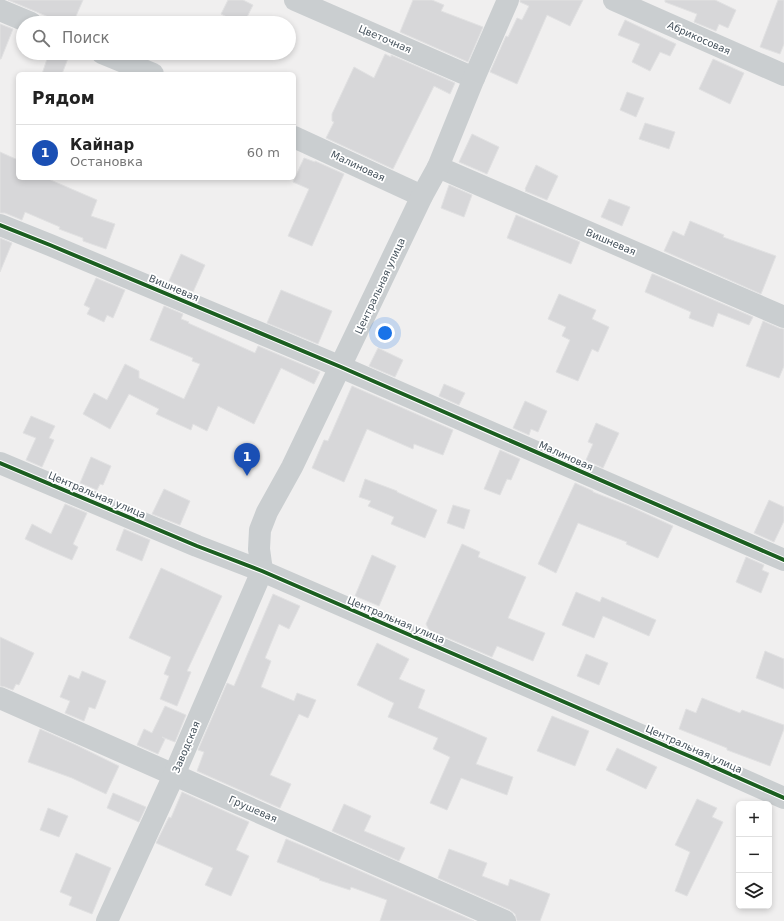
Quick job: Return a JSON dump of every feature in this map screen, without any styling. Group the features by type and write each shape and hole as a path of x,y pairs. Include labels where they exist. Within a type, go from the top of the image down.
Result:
{"street":[{"name":"Цветочная","path":"295,0 474,78"},
{"name":"Центральная улица","path":"262,571 259,549 260,530 266,512 292,467 422,196 438,167 474,78 508,0"},
{"name":"Абрикосовая","path":"614,0 784,75"},
{"path":"0,10 16,17"},
{"path":"119,60 148,72"},
{"name":"Малиновая","path":"296,138 422,196"},
{"name":"Вишневая","path":"438,167 784,316"},
{"name":"Вишневая","path":"0,225 341,367"},
{"name":"Малиновая","path":"341,367 784,560"},
{"name":"Центральная улица","path":"0,462 197,546 262,571 682,752 784,798"},
{"name":"Заводская","path":"107,921 174,775 262,571"},
{"name":"Грушевая","path":"0,698 505,921"}],"building":[{"path":"8,0 83,0 76,16 46,16"},
{"path":"228,0 243,0 253,5 248,16 225,16 221,14"},
{"path":"413,0 432,0 444,5 441,11 483,27 468,62 400,32"},
{"path":"520,0 583,0 570,26 547,15 517,84 490,72 506,36 508,37 517,18 522,20 529,6 520,2"},
{"path":"665,0 715,0 736,10 728,28 719,24 716,31 694,22 697,14 665,2"},
{"path":"778,0 784,0 784,44 780,54 760,47"},
{"path":"625,20 676,44 670,56 660,52 650,71 632,62 640,44 618,35"},
{"path":"0,24 13,29 1,59 0,59"},
{"path":"385,54 391,57 391,55 455,83 450,94 434,86 393,169 326,138 334,122 332,121 332,114 354,67 374,78"},
{"path":"713,59 744,73 730,104 699,89"},
{"path":"47,60 67,60 63,72 43,72"},
{"path":"627,92 644,98 636,117 620,110"},
{"path":"645,123 675,132 669,149 639,139"},
{"path":"472,134 499,147 487,174 459,162"},
{"path":"0,152 16,159 16,180 51,180 97,200 91,216 115,224 106,249 83,241 83,238 59,229 60,227 25,212 22,220 5,213 0,213"},
{"path":"304,158 315,161 344,174 312,246 288,236 309,189 293,182 296,180 296,175"},
{"path":"536,165 558,176 547,200 525,191"},
{"path":"449,185 472,195 464,217 441,208"},
{"path":"609,199 630,207 622,226 601,217"},
{"path":"516,215 580,242 571,264 507,238"},
{"path":"690,221 724,235 723,237 776,256 761,294 664,251 673,231 684,236"},
{"path":"0,238 12,243 0,272"},
{"path":"181,254 205,265 193,292 169,281"},
{"path":"652,274 753,317 749,325 718,313 713,327 689,318 691,312 645,292"},
{"path":"96,278 125,290 113,318 107,315 104,322 87,314 90,308 84,305"},
{"path":"281,290 332,311 318,344 267,323"},
{"path":"559,294 596,310 592,319 609,327 598,352 592,349 578,381 556,372 570,340 562,336 566,327 548,319"},
{"path":"164,306 183,314 181,319 189,322 188,323 255,353 258,346 320,372 314,384 281,368 254,424 218,406 207,431 193,424 191,430 156,414 159,409 129,394 110,429 83,414 94,393 107,400 125,364 139,371 139,378 184,399 200,364 192,361 193,358 150,340"},
{"path":"763,321 784,329 784,366 779,378 746,366"},
{"path":"378,348 403,360 395,377 369,366"},
{"path":"444,384 465,393 459,405 439,396"},
{"path":"352,386 453,430 443,455 414,444 413,449 367,429 344,482 312,468 324,440 328,441"},
{"path":"525,401 547,411 538,432 531,429 529,435 513,428"},
{"path":"31,416 55,426 49,438 54,440 42,467 26,460 36,438 23,433"},
{"path":"596,423 619,433 603,468 586,460 593,444 588,442"},
{"path":"500,450 520,459 511,480 507,479 500,495 484,489"},
{"path":"91,457 111,466 103,485 100,484 97,490 80,483"},
{"path":"365,479 397,491 437,510 425,538 391,524 394,517 368,506 371,501 359,497"},
{"path":"575,483 673,526 658,558 626,544 627,542 578,523 556,573 538,564"},
{"path":"164,489 190,501 180,525 152,514"},
{"path":"769,500 784,507 784,521 774,542 754,533"},
{"path":"65,504 87,513 73,544 78,547 72,560 25,539 32,524 51,534"},
{"path":"453,505 470,510 464,529 447,523"},
{"path":"124,529 150,540 142,561 116,550"},
{"path":"462,544 480,552 478,557 526,577 508,618 545,633 533,661 497,646 492,657 429,630 426,624"},
{"path":"372,555 396,566 379,606 355,596"},
{"path":"746,557 764,565 762,570 769,573 761,593 736,582"},
{"path":"161,568 222,596 187,671 191,672 177,706 160,699 169,676 164,674 171,657 129,638"},
{"path":"576,592 600,602 602,597 656,620 649,636 603,616 594,638 562,625"},
{"path":"273,594 300,606 289,629 279,624 265,658 271,661 261,687 294,701 297,693 316,700 308,718 299,714 270,775 291,784 280,808 197,771 204,752 198,750 227,683 234,686"},
{"path":"0,637 34,653 19,685 16,684 13,690 0,686"},
{"path":"377,643 409,659 399,679 425,690 418,708 487,738 476,764 513,777 507,795 461,778 447,810 430,803 450,757 433,749 438,738 388,717 394,703 357,685"},
{"path":"765,651 784,659 784,689 756,678"},
{"path":"586,654 608,663 599,685 577,676"},
{"path":"82,671 106,681 95,709 89,707 84,721 65,713 70,701 60,697 69,675 79,679"},
{"path":"702,698 740,713 742,710 784,725 784,729 770,766 727,750 727,748 679,729 686,709 696,713"},
{"path":"165,706 186,715 175,742 162,737 165,739 158,754 137,745 144,729 152,733"},
{"path":"552,716 589,731 575,766 537,751"},
{"path":"40,729 119,766 106,794 72,778 28,762"},
{"path":"617,748 657,767 646,789 606,770"},
{"path":"182,792 249,822 236,850 249,856 231,896 205,885 213,868 156,843 169,817 171,818"},
{"path":"113,793 146,807 139,822 107,808"},
{"path":"697,799 717,808 712,817 723,822 687,896 675,891 690,852 675,845"},
{"path":"344,804 371,816 364,831 405,848 399,861 332,831"},
{"path":"48,808 68,816 59,837 40,830"},
{"path":"286,839 474,921 380,921 387,900 351,887 350,890 319,880 320,879 277,862"},
{"path":"449,849 487,863 482,876 508,886 510,879 550,894 540,921 517,921 515,914 510,910 438,878"},
{"path":"76,853 111,868 92,914 69,905 72,897 60,892"}],"cycle path":[{"path":"0,225 341,367 784,560"},
{"path":"0,463 197,546 262,571 784,798"}],"place":[{"name":"Кайнар","path":"247,476"}]}
